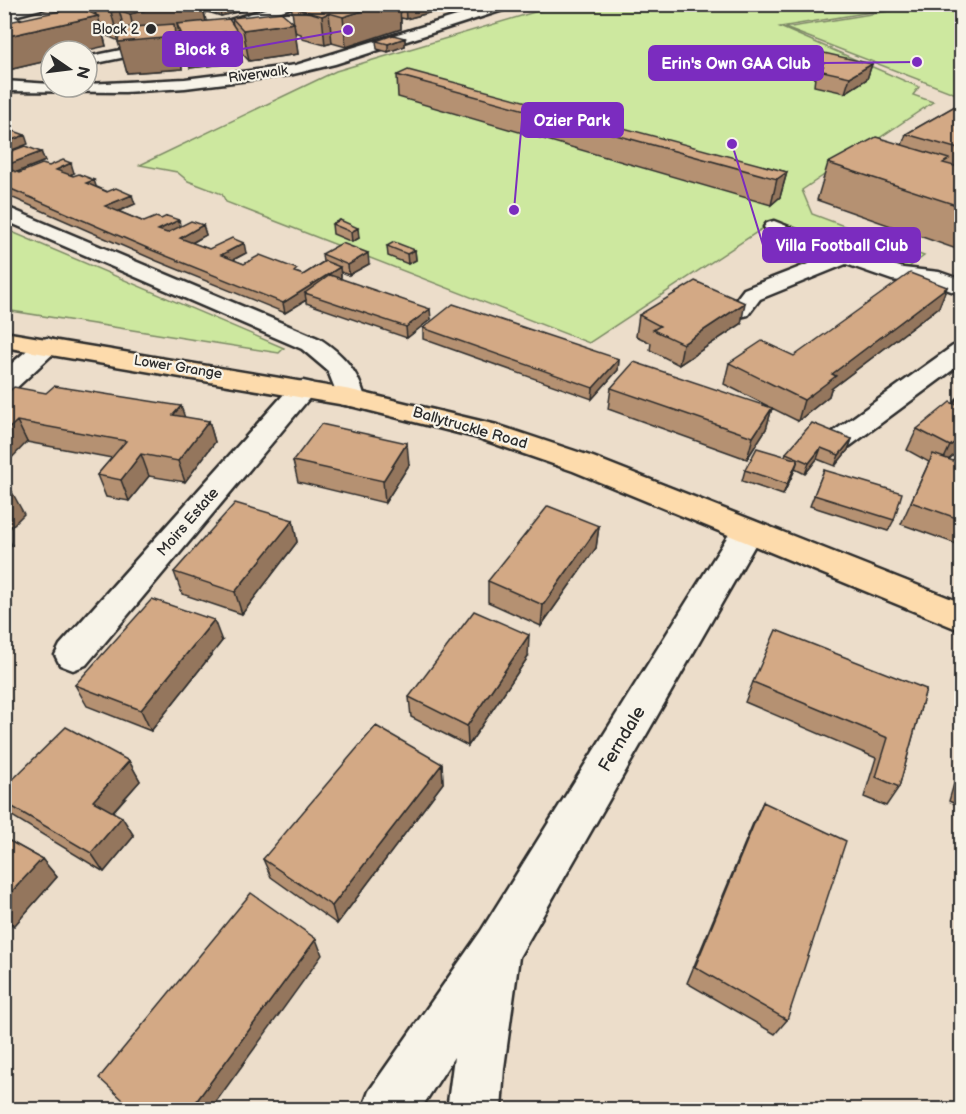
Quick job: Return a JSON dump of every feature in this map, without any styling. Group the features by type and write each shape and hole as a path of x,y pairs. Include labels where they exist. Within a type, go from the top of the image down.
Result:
{"main road":[{"path":"4,34 121,4"},
{"name":"Lower Grange","path":"4,339 351,398"},
{"name":"Ballytruckle Road","path":"351,398 463,424 524,442 962,618"}],"street":[{"path":"26,28 6,19 8,13 54,4"},
{"path":"209,32 295,4"},
{"name":"Riverwalk","path":"4,86 65,90 141,88 302,68 442,24 516,4"},
{"path":"99,58 179,41"},
{"path":"22,87 39,79"},
{"path":"4,212 311,344 341,368 348,381 351,398"},
{"path":"774,227 845,256 900,275 939,279 962,288"},
{"path":"740,310 752,294 845,256"},
{"path":"4,385 47,346"},
{"path":"840,440 962,351"},
{"name":"Moirs Estate","path":"73,655 303,389"},
{"name":"Ferndale","path":"387,1110 498,948 747,531"},
{"name":"Ferndale","path":"474,1110 478,1068 498,948"}],"green space":[{"path":"558,5 913,5 780,27 919,87 913,95 933,102 802,190 812,214 924,256 894,278 763,228 589,343 226,202 222,194 188,181 177,172 140,165 336,71"},
{"path":"926,5 961,5 961,96 785,28"},
{"path":"4,229 284,348 279,353 5,310"}],"building":[{"path":"170,4 130,14 119,10 111,12 94,5"},
{"path":"298,4 385,4 343,17 329,13 322,16 298,9 307,7"},
{"path":"78,7 98,16 4,37 4,23"},
{"path":"281,12 294,23 243,30 232,18"},
{"path":"229,19 237,31 183,37 177,24"},
{"path":"174,24 175,37 118,42 120,28"},
{"path":"393,35 405,38 388,44 376,41"},
{"path":"811,50 872,64 850,77 818,70 823,67 818,65 823,63 800,56"},
{"path":"408,70 787,172 777,179 397,75"},
{"path":"962,102 962,150 906,134"},
{"path":"11,130 25,135 4,143 4,133"},
{"path":"876,137 949,159 943,163 962,168 962,207 828,163"},
{"path":"25,146 41,152 4,166 4,154"},
{"path":"63,160 71,163 56,170 73,176 79,174 94,180 86,183 107,192 116,188 132,195 105,206 144,222 156,217 161,219 167,216 179,220 158,230 167,233 191,221 203,225 180,238 209,249 232,238 244,243 221,255 244,264 260,255 297,269 294,272 303,275 325,261 340,267 283,303 154,251 4,186 4,167 19,173 42,164 49,166"},
{"path":"340,220 358,228 351,232 332,224"},
{"path":"394,242 415,250 407,254 387,246"},
{"path":"342,243 368,253 348,265 322,254"},
{"path":"910,273 947,287 832,374 836,376 804,400 729,363 762,341 794,356"},
{"path":"330,275 430,309 406,327 305,293"},
{"path":"695,281 745,303 683,344 653,330 660,326 639,315"},
{"path":"453,304 619,359 593,388 423,328"},
{"path":"634,362 772,408 753,437 611,388"},
{"path":"54,386 181,406 173,415 209,421 178,461 141,454 121,480 97,475 126,441 17,421 4,433 4,396 14,387 46,393"},
{"path":"962,394 962,402 956,399"},
{"path":"950,402 962,407 962,436 950,446 917,429"},
{"path":"812,423 852,439 839,455 821,448 809,463 786,453"},
{"path":"321,424 407,443 383,481 293,461"},
{"path":"757,448 798,460 787,484 745,470"},
{"path":"933,454 962,464 962,520 911,502"},
{"path":"824,470 902,493 894,520 814,495"},
{"path":"4,491 12,492 4,500"},
{"path":"235,503 293,520 235,592 174,572"},
{"path":"548,506 599,526 543,605 488,581"},
{"path":"152,599 214,620 141,710 75,685"},
{"path":"474,611 529,635 467,726 409,697"},
{"path":"776,630 926,689 899,787 876,777 888,738 753,682"},
{"path":"376,726 442,764 332,906 263,859"},
{"path":"66,727 129,761 93,801 122,817 91,853 4,802 4,788"},
{"path":"763,802 846,841 787,1020 695,967"},
{"path":"4,838 42,859 4,900"},
{"path":"251,893 316,939 190,1110 134,1110 99,1078"}],"place":[{"name":"Block 2","path":"151,29"},
{"name":"Block 8","path":"348,30"},
{"name":"Erin's Own GAA Club","path":"917,62"},
{"name":"Villa Football Club","path":"732,144"},
{"name":"Ozier Park","path":"514,210"}]}
